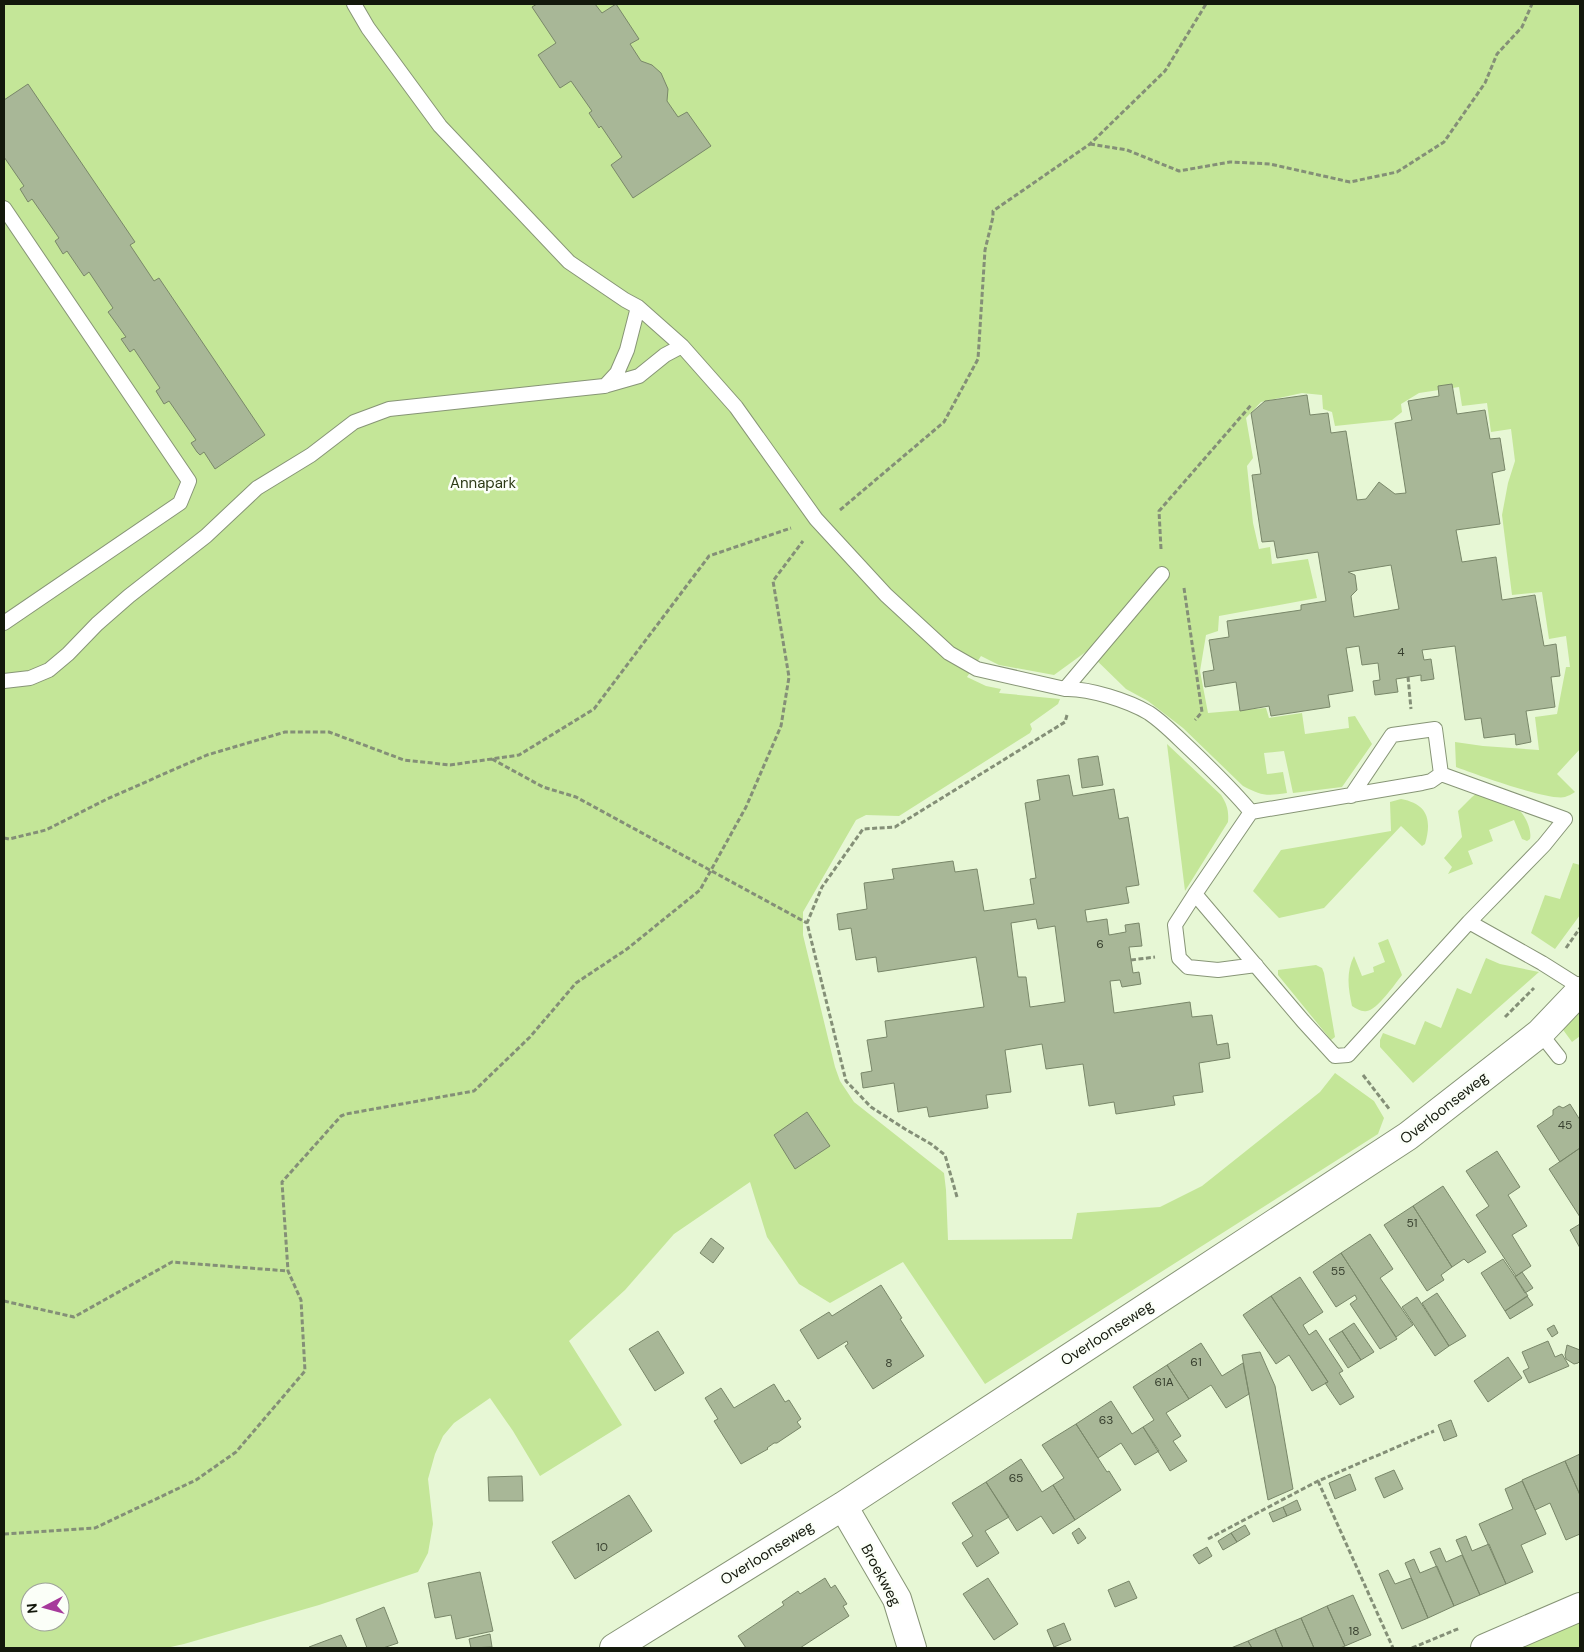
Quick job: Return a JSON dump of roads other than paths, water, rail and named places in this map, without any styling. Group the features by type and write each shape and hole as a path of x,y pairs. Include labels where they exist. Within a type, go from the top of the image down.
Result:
{"street":[{"name":"Overloonseweg","path":"614,1648 843,1506 1408,1136 1540,1033 1580,989"},
{"name":"Broekweg","path":"843,1506 897,1600 912,1648"},
{"path":"1485,1648 1580,1606"}],"lane":[{"path":"354,4 368,28 440,126 569,262 638,307 682,346 736,407 817,521 886,595 950,653 977,670 1112,697 1149,713 1234,791 1251,812"},
{"path":"4,208 189,481 180,503 4,624"},
{"path":"604,386 617,373 627,350 638,307"},
{"path":"4,682 30,678 49,670 129,596 206,536 257,488 311,455 354,422 389,409 604,386 639,376 665,355 682,346"},
{"path":"1069,689 1162,574"},
{"path":"1351,796 1392,735 1435,729 1441,774"},
{"path":"1256,966 1218,970 1188,967 1179,958 1175,925 1251,812 1422,783 1431,781 1441,774"},
{"path":"1196,894 1302,1021 1335,1056 1348,1055 1469,922 1544,845 1565,819 1441,774"},
{"path":"1469,922 1550,968 1580,989"},
{"path":"1540,1033 1559,1057"}],"park label":[{"name":"Annapark","path":"483,483"}]}
